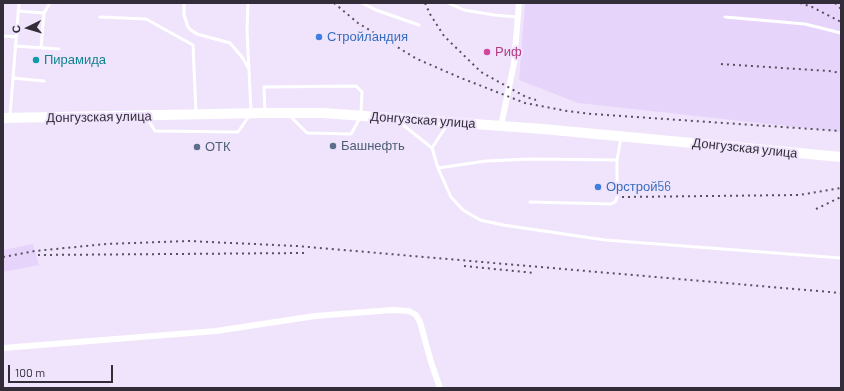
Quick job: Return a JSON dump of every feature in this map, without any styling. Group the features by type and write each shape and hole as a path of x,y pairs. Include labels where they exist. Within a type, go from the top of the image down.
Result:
{"highway":[{"name":"Донгузская улица","path":"6,118 323,113 450,121 772,150 841,158"}],"street":[{"path":"501,126 514,63 519,3"},
{"path":"3,348 216,332 316,316 392,310 409,311 416,315 420,322 440,388"}],"lane":[{"path":"6,118 13,78 19,3"},
{"path":"41,48 44,13 50,3"},
{"path":"184,3 184,15 188,27 197,34 230,43 242,57 249,70"},
{"path":"146,116 155,131 238,132 251,113 247,30 248,3"},
{"path":"362,3 376,10 419,25"},
{"path":"448,3 464,10 518,17"},
{"path":"18,11 44,13"},
{"path":"100,17 146,19 194,45 196,114"},
{"path":"725,17 805,24 841,33"},
{"path":"3,36 16,37"},
{"path":"15,46 58,49"},
{"path":"13,78 44,81"},
{"path":"265,113 264,87 356,86 362,92 361,115 351,134 307,133 287,113"},
{"path":"394,117 432,148 438,168 452,197 463,210 480,220 503,225 605,240 841,258"},
{"path":"432,148 450,121"},
{"path":"530,202 611,204 615,202 618,198 617,160 621,136"},
{"path":"438,168 486,161 531,159 617,160"}],"shaded area":[{"path":"525,3 841,3 841,132 578,103 519,80"},
{"path":"33,244 39,265 3,272 3,250"}],"railway":[{"path":"334,3 358,23 417,59 525,103 592,114 841,131"},
{"path":"425,3 444,36 481,72 526,97 536,100"},
{"path":"800,3 812,7 841,22"},
{"path":"835,3 841,9"},
{"path":"721,64 841,73"},
{"path":"622,197 799,195 841,188"},
{"path":"816,209 841,197"},
{"path":"3,257 35,251 106,244 188,241 297,246 841,293"},
{"path":"38,255 306,253"},
{"path":"464,266 535,273"}],"place":[{"name":"Стройландия","path":"319,37"},
{"name":"Риф","path":"487,52"},
{"name":"Пирамида","path":"36,60"},
{"name":"Башнефть","path":"333,146"},
{"name":"ОТК","path":"197,147"},
{"name":"Орстрой56","path":"598,187"}]}
